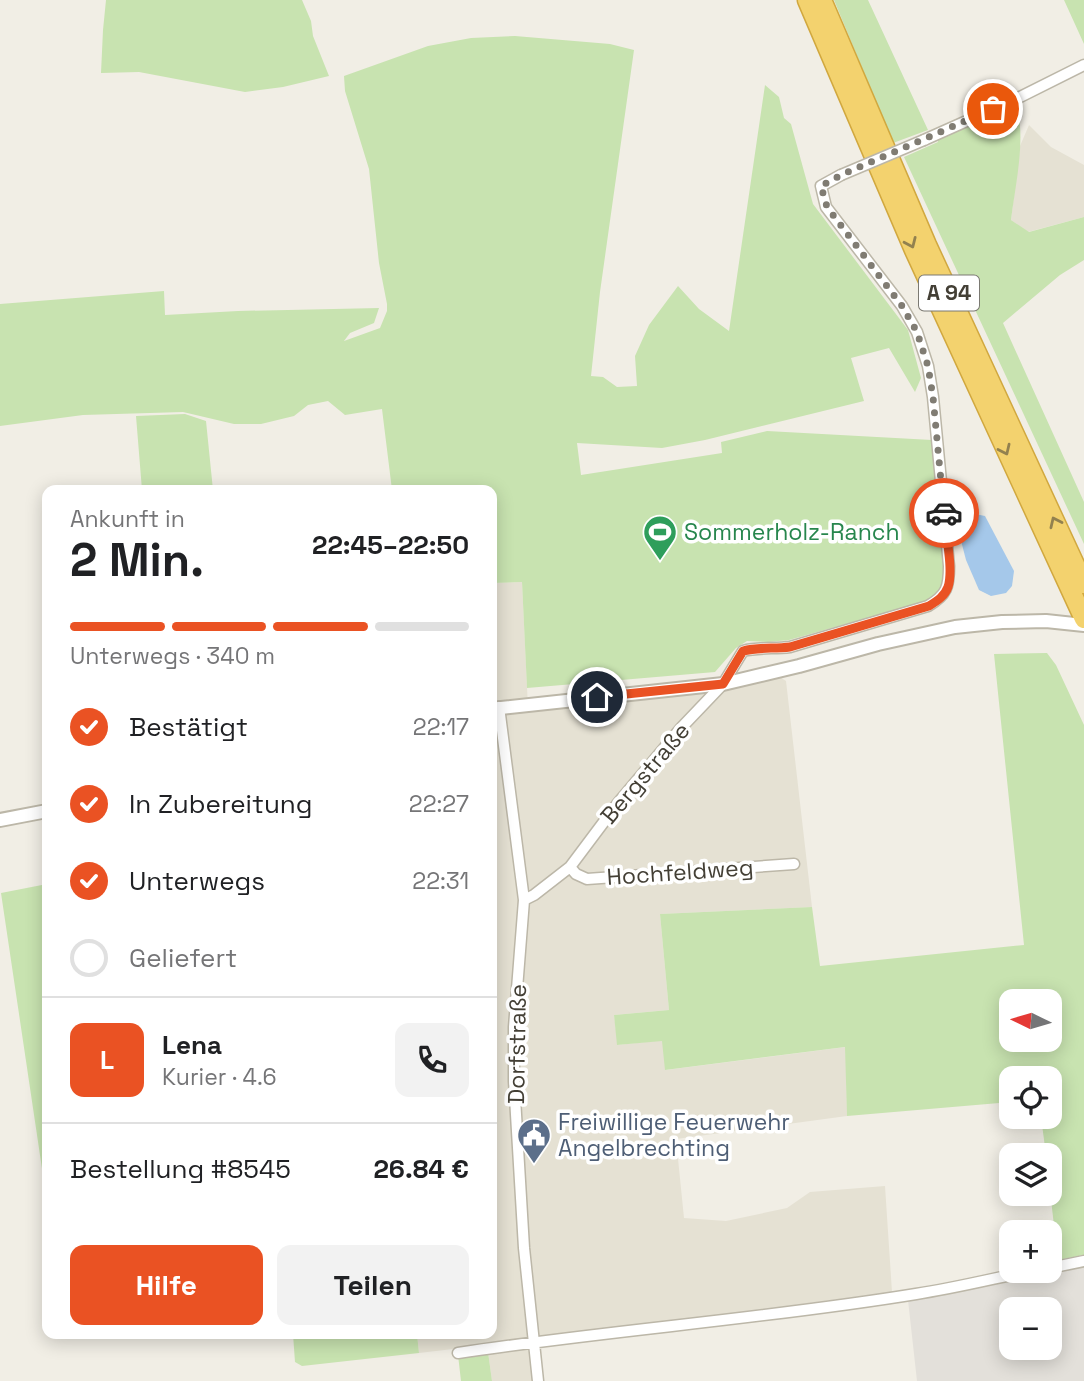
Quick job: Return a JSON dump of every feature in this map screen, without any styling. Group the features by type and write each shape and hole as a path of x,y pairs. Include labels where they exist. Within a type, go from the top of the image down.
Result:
{"highway":[{"name":"A 94","path":"807,0 914,250 1084,619"},
{"name":"A 94","path":"822,0 927,245 1084,584"}],"street":[{"name":"Bergstraße","path":"524,900 570,867 618,803 723,684 743,651 790,647 929,606 939,600 948,587 949,566 928,366 917,332 902,306 827,207 821,186 1016,99 1084,65"},
{"path":"497,708 723,684 955,627 1050,621 1084,625"},
{"name":"Dorfstraße","path":"497,721 524,900 514,1027 514,1081 522,1224 538,1381"},
{"path":"0,820 42,812"},
{"name":"Hochfeldweg","path":"570,867 576,874 587,879 794,864"},
{"path":"1062,1266 1084,1261"},
{"path":"458,1353 917,1294 999,1277"}],"shaded area":[{"path":"1029,125 1051,147 1084,165 1084,217 1028,232 1011,220 1020,146"},
{"path":"522,582 528,708 780,677 786,681 812,907 660,914 669,1010 614,1015 618,1045 663,1040 666,1070 846,1047 847,1116 676,1139 684,1218 726,1221 787,1208 810,1192 885,1186 892,1292 528,1340 534,1381 492,1381 487,1345 419,1353 418,1339 497,1339 497,583"},
{"path":"1084,1265 1084,1381 917,1381 908,1300 999,1282 1062,1283 1062,1269"}],"green space":[{"path":"106,0 302,0 329,76 283,87 245,92 139,72 101,73"},
{"path":"834,0 868,0 928,130 893,143"},
{"path":"1064,0 1084,0 1084,44"},
{"path":"515,36 610,44 634,50 591,376 603,377 617,387 637,386 635,356 649,325 678,286 699,309 729,331 765,85 779,97 784,118 791,124 813,204 908,330 921,378 915,392 889,348 851,358 864,401 662,448 577,443 581,475 722,453 721,442 767,431 932,440 947,572 940,588 927,601 789,640 747,641 736,648 715,672 527,688 522,582 497,583 497,485 391,485 382,409 345,415 328,401 308,405 294,416 261,424 234,424 183,412 83,415 0,426 0,304 164,291 165,315 379,308 374,323 350,333 344,341 380,328 387,304 379,263 369,169 345,91 344,76 428,46 471,38"},
{"path":"1009,104 1017,107 1020,134 1019,164 1011,220 1029,232 1084,217 1084,260 1060,275 1003,323 1084,502 1084,544 904,157 938,142 937,137"},
{"path":"185,414 206,421 212,485 142,485 136,416"},
{"path":"1047,653 1056,665 1084,725 1084,1255 1062,1259 1062,1220 1053,1220 1052,1206 1062,1206 1062,1143 1044,1143 1043,1129 1062,1129 1062,1066 999,1066 999,1103 847,1116 845,1047 665,1070 662,1041 617,1045 614,1015 669,1010 660,914 812,907 820,966 1024,945 994,654"},
{"path":"42,885 42,1169 1,893"},
{"path":"293,1339 418,1339 419,1353 302,1366 295,1362"},
{"path":"488,1352 492,1381 461,1381 458,1355"}],"water":[{"path":"970,513 985,516 1014,571 1012,586 1006,593 991,596 979,590 966,560 959,533 961,523"}],"way so far":[{"path":"944,513 933,397 928,366 917,332 902,306 827,207 821,186 993,109"}],"place":[{"name":"Sommerholz-Ranch","path":"660,562"},
{"name":"Freiwillige Feuerwehr Angelbrechting","path":"534,1165"}],"route":[{"path":"597,697 723,684 743,651 790,647 929,606 939,600 948,587 949,566 944,513"}]}
